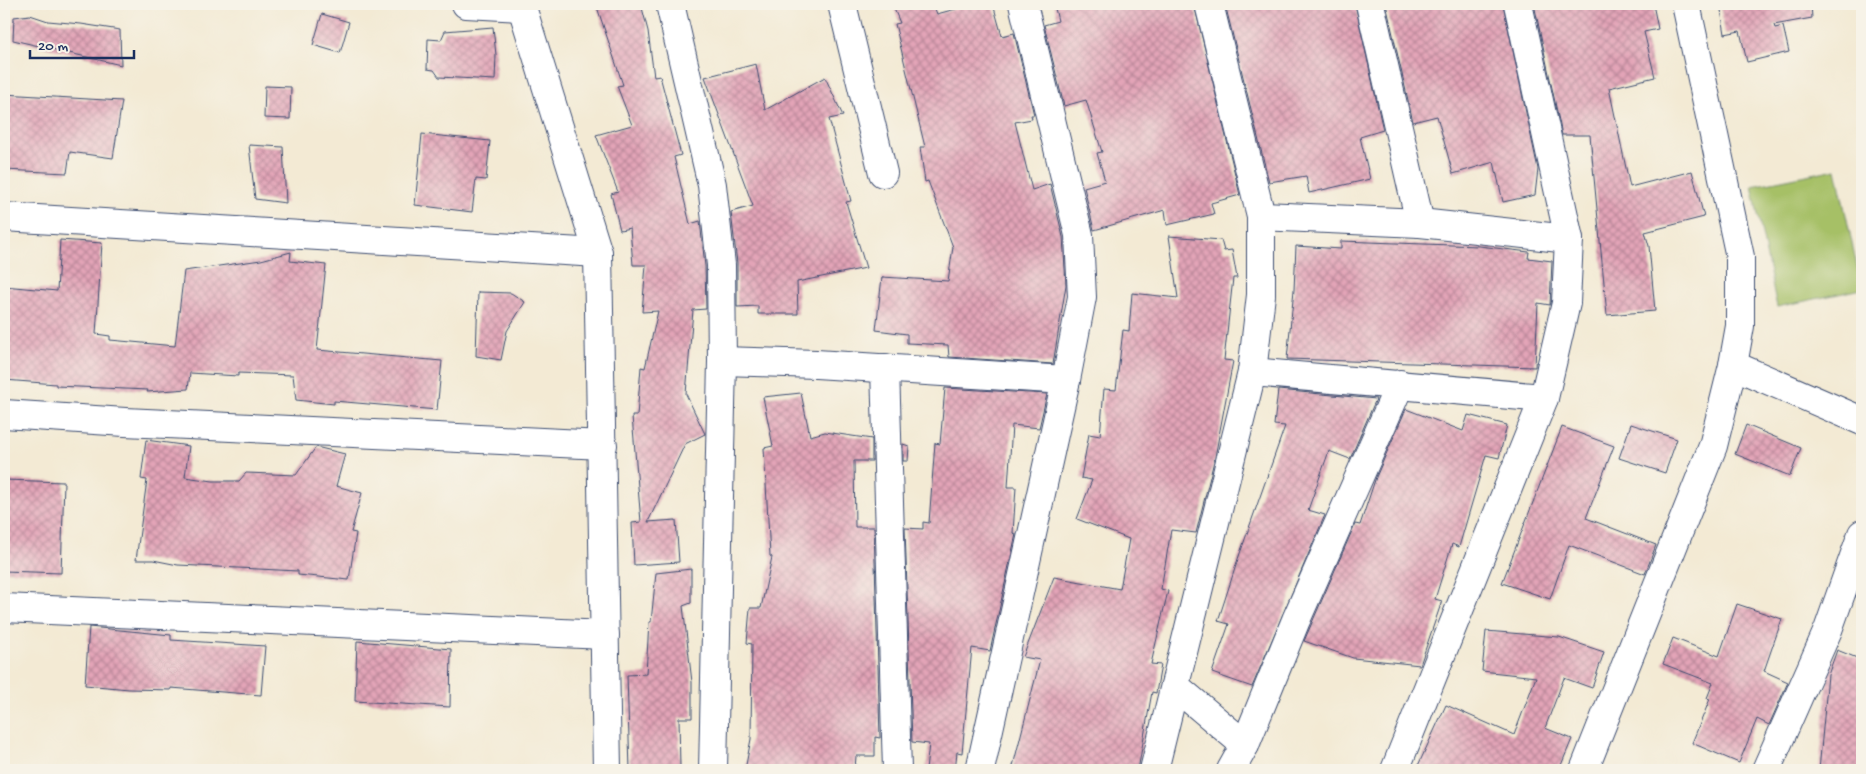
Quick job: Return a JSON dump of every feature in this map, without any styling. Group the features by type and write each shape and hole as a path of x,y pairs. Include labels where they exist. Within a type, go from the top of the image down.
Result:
{"street":[{"path":"466,4 521,5 598,253 603,445 607,770"},
{"path":"670,4 712,185 721,265 722,361 713,770"},
{"path":"842,4 883,173"},
{"path":"980,770 1066,380 1082,297 1079,235 1023,4"},
{"path":"1154,770 1252,372 1261,295 1262,216 1209,4"},
{"path":"1370,4 1420,223"},
{"path":"1395,770 1544,398 1566,304 1569,238 1518,4"},
{"path":"1584,770 1713,446 1733,365 1740,326 1740,257 1686,4"},
{"path":"1262,216 1420,223 1569,238"},
{"path":"4,217 598,253"},
{"path":"722,361 885,368 1066,380"},
{"path":"1733,365 1862,421"},
{"path":"885,368 897,770"},
{"path":"1252,372 1544,398"},
{"path":"1232,770 1245,746 1296,620 1400,384"},
{"path":"4,414 125,422 603,445"},
{"path":"1766,770 1828,630 1862,534"},
{"path":"4,608 605,635"},
{"path":"1175,686 1245,746"}],"green space":[{"path":"1836,169 1862,289 1777,307 1752,186"}],"building":[{"path":"596,4 641,4 648,31 654,77 660,76 681,155 674,157 690,224 700,221 705,266 706,309 693,310 686,394 705,434 685,444 648,522 676,520 679,562 634,565 632,523 641,522 632,416 637,416 641,367 645,368 658,311 642,312 646,265 633,265 630,228 620,230 611,194 618,192 596,135 632,125 617,86 623,85"},
{"path":"892,4 933,4 937,14 974,4 993,4 1002,36 1014,33 1034,115 1031,115 1032,119 1015,122 1032,190 1050,184 1063,237 1066,285 1053,364 949,357 948,345 907,343 907,334 876,330 882,277 948,281 953,247 928,181 925,182 920,147 925,147 895,24 900,23"},
{"path":"1054,4 1194,4 1240,195 1211,203 1214,214 1167,225 1165,210 1094,230 1084,187 1105,181 1097,153 1102,152 1086,100 1064,106 1044,25 1058,21"},
{"path":"1225,4 1355,4 1383,130 1360,137 1370,179 1309,193 1306,176 1269,182"},
{"path":"1386,4 1503,4 1538,169 1535,195 1503,202 1494,162 1453,174 1437,116 1413,122"},
{"path":"1534,4 1653,4 1658,29 1644,32 1655,77 1609,88 1630,187 1692,171 1704,217 1645,232 1649,246 1655,311 1607,315 1590,135 1562,135"},
{"path":"1720,4 1811,4 1812,18 1774,25 1775,28 1783,26 1789,52 1747,62 1740,31 1725,34"},
{"path":"322,14 349,22 340,53 313,45"},
{"path":"30,15 48,21 120,30 121,65 13,40 14,17"},
{"path":"493,27 496,55 495,80 439,77 434,70 427,69 428,39 441,40 445,31"},
{"path":"756,64 765,110 825,77 843,116 829,119 851,201 846,202 866,268 797,282 798,314 758,314 758,306 737,307 737,263 731,212 753,206 705,77"},
{"path":"265,86 291,87 290,119 264,118"},
{"path":"4,94 122,101 113,158 70,152 67,173 4,170"},
{"path":"422,134 490,141 486,180 476,179 472,212 415,205"},
{"path":"249,145 283,147 286,203 255,199"},
{"path":"1169,236 1221,240 1224,251 1232,250 1237,278 1233,278 1224,360 1233,361 1215,457 1196,533 1171,530 1161,589 1168,591 1151,664 1161,665 1156,693 1152,692 1138,770 1012,770 1040,660 1023,657 1054,577 1120,589 1129,539 1077,519 1092,480 1081,478 1089,434 1100,436 1104,389 1116,390 1123,330 1129,331 1132,293 1178,298"},
{"path":"60,240 102,243 96,334 110,336 110,340 175,346 184,271 261,260 291,252 290,261 326,265 317,350 442,361 437,410 334,401 334,404 296,400 293,375 238,373 238,376 190,373 188,389 147,392 148,390 56,386 56,384 4,380 7,332 4,332 4,286 57,291"},
{"path":"1341,241 1479,246 1529,252 1528,258 1552,261 1550,305 1538,303 1535,367 1287,359 1296,246 1341,249"},
{"path":"478,292 511,293 525,302 507,331 501,360 476,356"},
{"path":"945,388 1047,394 1039,428 1012,425 1008,487 1016,487 1013,533 1016,534 990,651 972,648 962,753 957,752 955,770 926,770 929,744 912,742 905,528 923,529 923,522 929,523 935,443 940,444"},
{"path":"1278,390 1376,399 1350,459 1329,451 1308,510 1325,515 1252,687 1212,673 1229,624 1218,621 1285,426 1274,425"},
{"path":"801,393 810,436 825,432 872,439 872,461 854,461 855,527 874,527 880,738 875,737 875,756 856,756 855,769 794,767 794,770 745,770 751,739 752,644 747,643 750,608 761,608 772,557 770,556 764,448 773,446 763,397"},
{"path":"1406,409 1463,431 1468,415 1507,425 1499,458 1486,455 1459,547 1452,544 1435,599 1442,601 1420,665 1353,658 1304,641 1355,524 1360,525 1376,477"},
{"path":"1631,424 1677,439 1665,473 1619,458"},
{"path":"1746,425 1801,448 1790,476 1735,454"},
{"path":"1562,427 1614,446 1586,518 1656,545 1645,574 1569,545 1550,599 1502,583"},
{"path":"146,440 189,446 185,477 213,481 239,481 246,473 296,475 316,447 345,454 336,486 362,493 351,532 356,533 349,580 298,575 298,571 178,565 153,560 136,560 147,480 141,479"},
{"path":"903,444 909,446 908,461 903,461"},
{"path":"4,480 64,482 61,573 4,571"},
{"path":"691,569 691,603 683,606 692,682 692,718 679,718 680,768 630,770 627,675 646,674 649,622 651,622 656,573"},
{"path":"1737,604 1782,619 1764,671 1788,682 1769,725 1757,719 1739,763 1692,743 1710,699 1707,698 1713,683 1663,664 1673,638 1719,656"},
{"path":"89,627 171,635 171,640 265,646 261,695 171,688 171,690 129,689 85,685"},
{"path":"1486,631 1559,637 1604,652 1592,688 1564,678 1545,728 1572,739 1559,770 1416,770 1446,705 1514,735 1536,677 1482,671"},
{"path":"357,641 451,649 450,707 355,701"},
{"path":"1837,650 1862,660 1862,770 1819,770 1828,675"}]}
